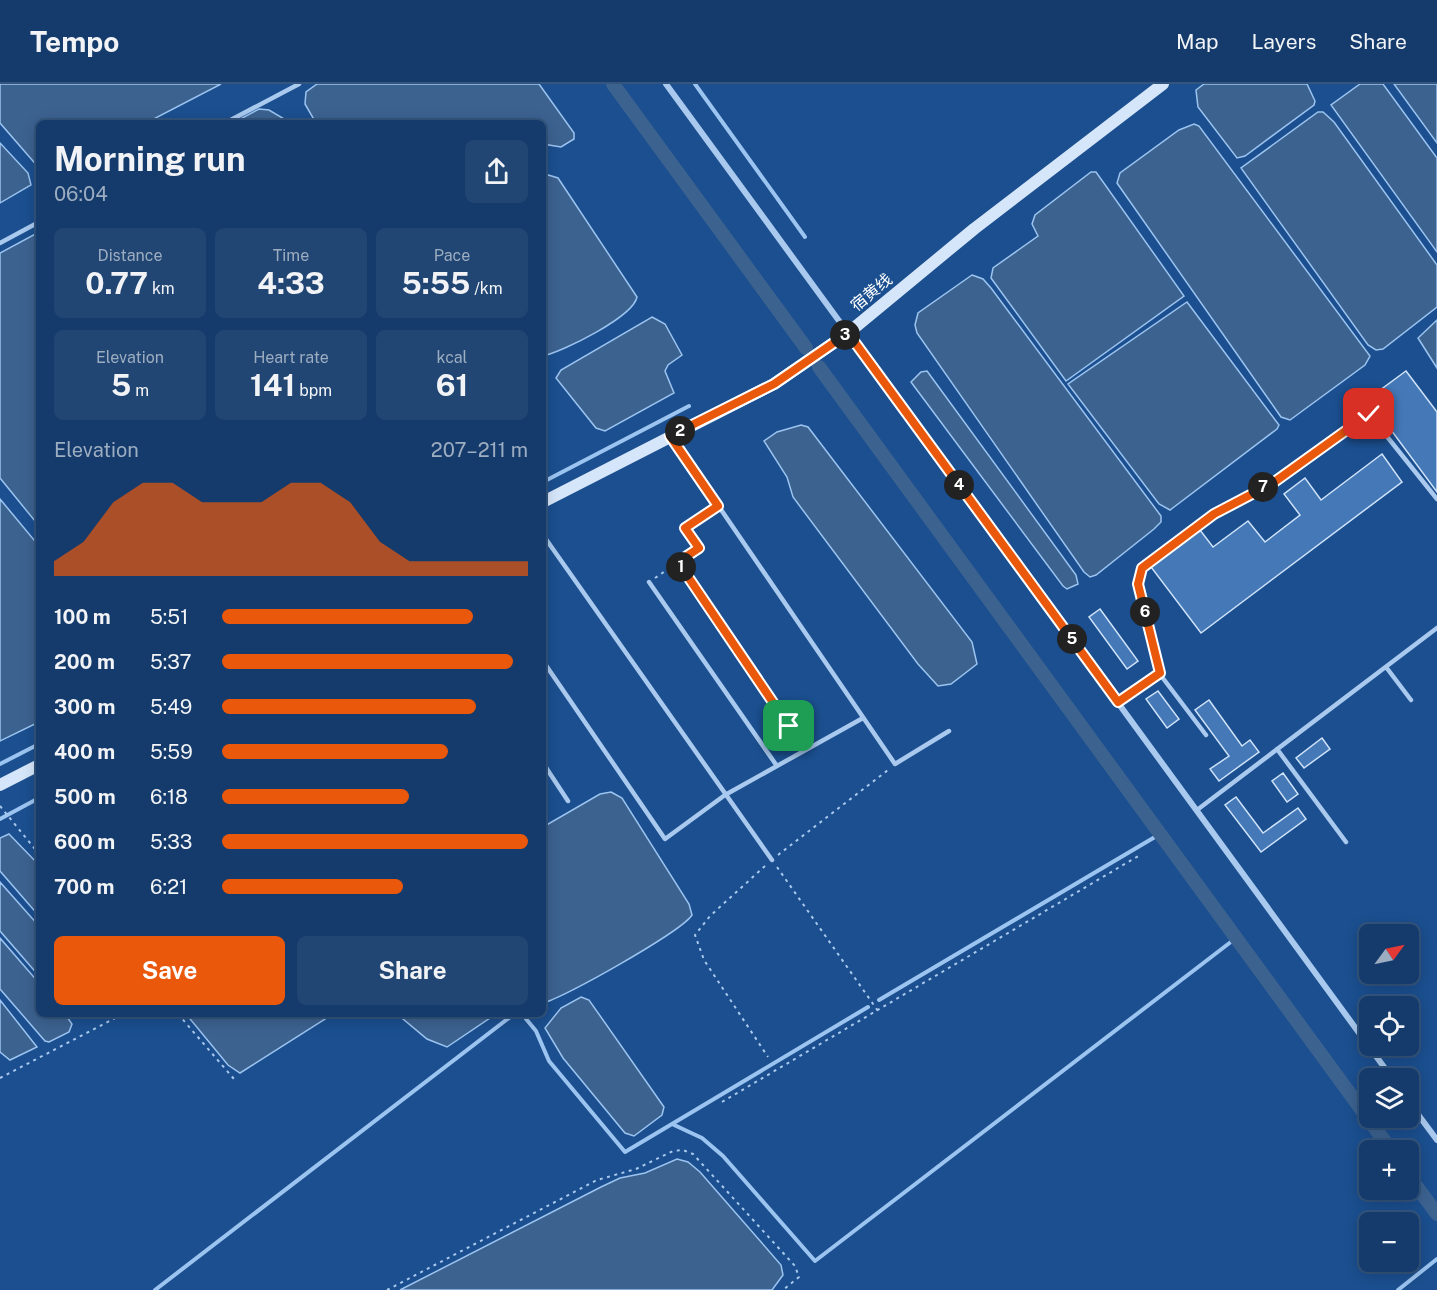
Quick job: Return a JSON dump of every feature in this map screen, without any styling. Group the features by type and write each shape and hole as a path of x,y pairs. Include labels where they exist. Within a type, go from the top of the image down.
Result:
{"main road":[{"name":"宿黄线","path":"546,500 774,384 848,333 974,229 1162,84"},
{"path":"0,785 36,767"}],"street":[{"path":"666,84 1385,1068"},
{"path":"1419,1116 1437,1140"}],"lane":[{"path":"231,120 298,84"},
{"path":"0,243 36,224"},
{"path":"1206,735 1160,673 1138,584 1142,568 1214,514 1273,483 1367,414 1372,415 1437,499"},
{"path":"670,436 895,764 949,731"},
{"path":"546,539 772,860"},
{"path":"649,582 777,766"},
{"path":"1197,810 1437,628"},
{"path":"546,665 664,839 725,795 862,718"},
{"path":"1386,667 1411,700"},
{"path":"1118,702 1160,673"},
{"path":"1277,749 1346,842"},
{"path":"546,768 568,801"}],"path":[{"path":"649,582 699,548 685,528 718,506"},
{"path":"678,562 789,726"},
{"path":"768,1057 704,960 695,935 710,916 772,860 895,764"},
{"path":"0,806 36,850"},
{"path":"722,1102 1140,855"},
{"path":"772,860 878,1011"},
{"path":"0,1078 117,1017"},
{"path":"181,1017 234,1079"},
{"path":"387,1290 597,1180 636,1169 673,1151 683,1150 693,1154 795,1266 799,1277 783,1290"}],"water":[{"path":"0,84 221,84 152,120 36,120 36,165 0,123"},
{"path":"317,84 539,84 574,133 574,139 561,147 546,144 546,120 314,120 305,104 306,92"},
{"path":"1204,84 1307,84 1315,101 1314,105 1245,156 1237,158 1198,107 1196,90"},
{"path":"1360,84 1383,84 1437,158 1437,252 1331,105"},
{"path":"1394,84 1437,84 1437,143"},
{"path":"259,109 269,110 286,120 239,120"},
{"path":"1318,112 1323,112 1334,122 1437,265 1437,307 1383,349 1376,350 1368,345 1241,168"},
{"path":"1194,124 1199,126 1370,356 1365,365 1290,420 1281,417 1117,183 1120,173 1179,130"},
{"path":"0,143 28,173 31,185 0,203"},
{"path":"1091,172 1096,172 1184,296 1066,381 991,278 993,268 1038,236 1032,224 1035,215"},
{"path":"546,174 558,178 637,297 624,314 611,323 546,355"},
{"path":"36,234 36,522 0,478 0,253"},
{"path":"972,275 983,279 991,288 1161,516 1161,522 1154,529 1096,575 1090,577 1084,572 917,333 915,325 918,313"},
{"path":"1187,302 1279,425 1277,429 1170,510 1159,504 1068,384"},
{"path":"652,317 665,324 682,355 668,365 665,371 674,393 605,431 596,428 556,378 561,370"},
{"path":"1437,320 1437,368 1418,338"},
{"path":"927,371 1076,575 1078,584 1067,589 1063,586 911,382 921,372"},
{"path":"801,425 808,427 972,642 977,664 951,684 938,686 918,664 793,497 787,477 764,441 777,432"},
{"path":"0,499 36,542 36,723 0,741"},
{"path":"611,792 622,798 689,904 692,915 667,935 622,963 546,1002 546,825 600,794"},
{"path":"9,834 36,862 36,913 0,871 0,838"},
{"path":"0,882 36,923 36,973 0,931"},
{"path":"0,938 36,980 36,1017 67,1017 72,1024 69,1032 49,1042 45,1041 0,989"},
{"path":"581,997 589,1000 664,1107 662,1115 634,1136 625,1133 563,1058 545,1028 561,1008"},
{"path":"0,1000 37,1047 10,1060 0,1052"},
{"path":"188,1017 328,1017 240,1073 228,1065"},
{"path":"401,1017 492,1017 447,1047 427,1039"},
{"path":"677,1159 688,1162 700,1172 781,1265 783,1275 772,1290 400,1290 620,1178 645,1173"}],"building":[{"path":"1406,371 1437,412 1437,492 1368,399"},
{"path":"1382,454 1402,482 1201,633 1151,567 1200,530 1213,547 1248,521 1265,542 1300,515 1284,494 1305,478 1321,500"},
{"path":"1100,609 1138,661 1127,669 1089,617"},
{"path":"1158,691 1179,719 1167,728 1146,699"},
{"path":"1209,700 1242,746 1250,740 1259,752 1219,781 1210,769 1229,756 1195,710"},
{"path":"1322,738 1330,749 1304,768 1296,758"},
{"path":"1283,773 1298,794 1287,802 1272,781"},
{"path":"1236,797 1263,833 1298,808 1306,819 1261,852 1225,805"}],"waterway":[{"path":"613,84 806,348"},
{"path":"695,84 805,237"},
{"path":"819,367 1384,1140"},
{"path":"546,480 689,406"},
{"path":"0,764 36,746"},
{"path":"0,819 36,800"},
{"path":"879,1000 1160,834"},
{"path":"672,1124 702,1138 723,1156 815,1261 1236,938"},
{"path":"524,1017 536,1031 549,1061 625,1152 868,1007"},
{"path":"155,1290 510,1017"},
{"path":"1419,1190 1437,1214"},
{"path":"1398,1290 1437,1259"}],"route":[{"path":"789,726 678,562 699,548 685,528 718,506 670,436 774,384 848,333 1118,702 1160,673 1138,584 1142,568 1214,514 1241,497 1273,483 1369,414"}]}
